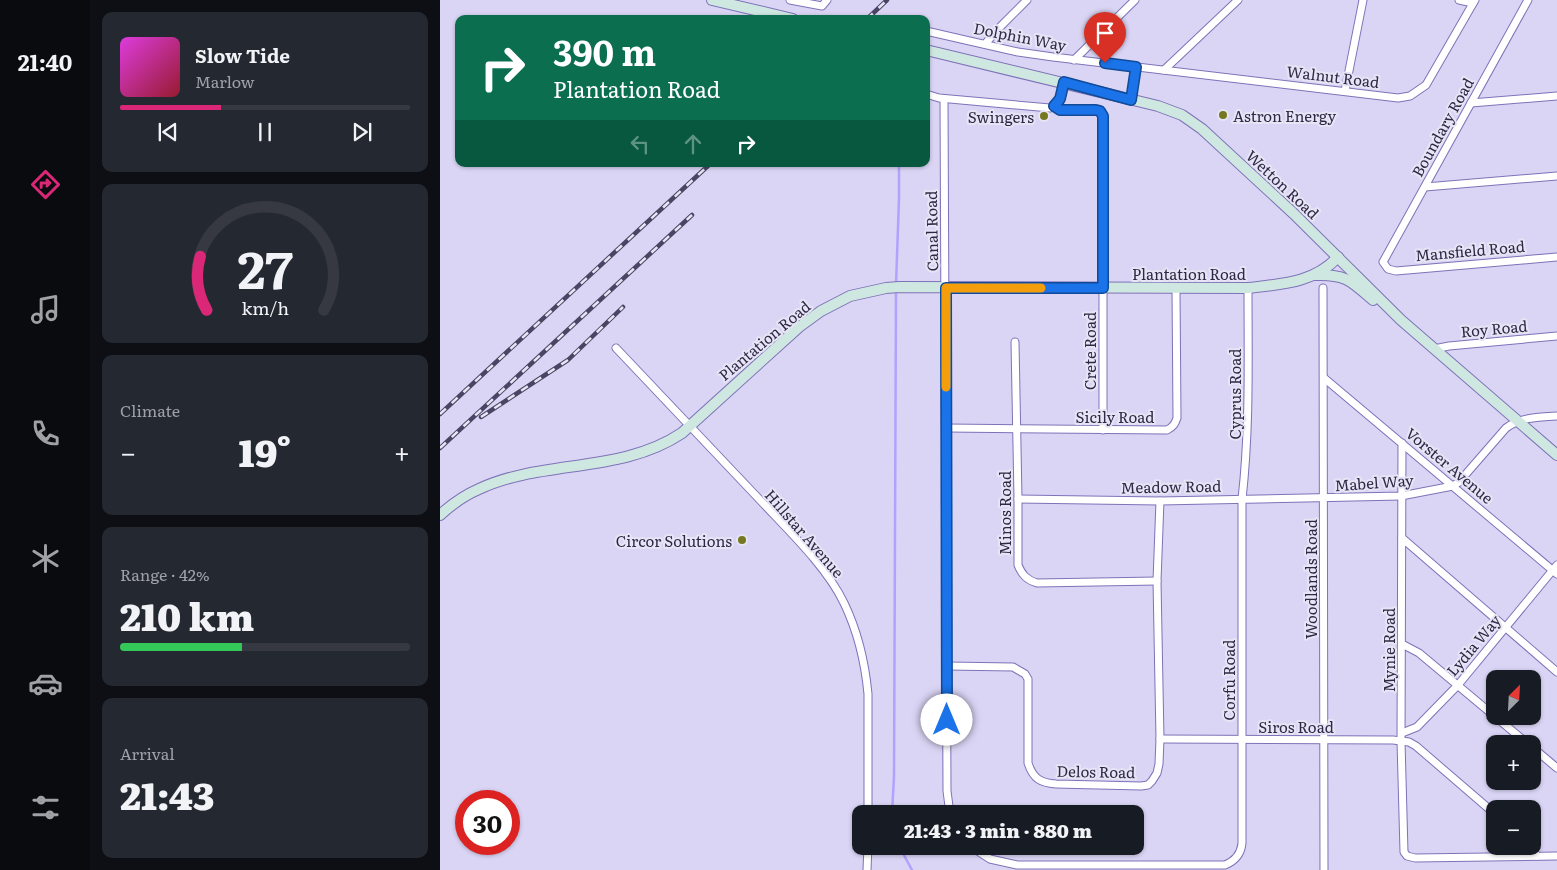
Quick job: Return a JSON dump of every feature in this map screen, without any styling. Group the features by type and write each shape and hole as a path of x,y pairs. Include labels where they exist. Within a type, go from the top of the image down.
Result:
{"street":[{"path":"712,0 776,15"},
{"path":"790,0 822,6 827,0"},
{"path":"985,44 1028,0"},
{"path":"1074,60 1135,0"},
{"path":"1164,70 1238,0"},
{"path":"1345,91 1363,0"},
{"path":"1459,0 1474,2"},
{"name":"Boundary Road","path":"1387,267 1383,262 1386,256 1528,0"},
{"name":"Walnut Road","path":"1136,67 1398,98 1410,96 1426,85 1474,2"},
{"name":"Dolphin Way","path":"930,32 1018,52 1136,67"},
{"name":"Wetton Road","path":"930,51 1169,109 1192,121 1259,180 1387,306 1557,455"},
{"path":"1131,100 1136,67"},
{"path":"930,95 944,99 1040,107 1054,106 1060,99 1064,82"},
{"path":"1471,104 1557,96"},
{"name":"Canal Road","path":"944,99 947,428 947,791 949,805"},
{"name":"Crete Road","path":"1054,106 1060,110 1096,110 1100,111 1103,116 1103,430"},
{"path":"1425,187 1557,176"},
{"name":"Plantation Road","path":"440,514 477,490 490,484 532,474 631,456 663,444 682,433 799,327 832,305 850,296 886,288 1248,288 1276,285 1315,276 1338,257"},
{"name":"Mansfield Road","path":"1387,267 1396,271 1557,257"},
{"path":"1315,276 1331,275 1345,278 1377,304 1387,306"},
{"name":"Cyprus Road","path":"1242,499 1247,458 1248,288"},
{"name":"Woodlands Road","path":"1323,288 1324,870"},
{"name":"Sicily Road","path":"947,428 1167,430 1174,426 1176,418 1176,289"},
{"name":"Roy Road","path":"1434,349 1557,336"},
{"name":"Minos Road","path":"1015,342 1018,565 1021,572 1031,581 1037,583 1157,581"},
{"name":"Hillstar Avenue","path":"616,348 790,532 826,574 844,602 860,644 866,676 868,694 868,805"},
{"name":"Vorster Avenue","path":"1324,378 1556,569"},
{"path":"1453,486 1464,478 1506,428 1518,421 1557,416"},
{"name":"Mynie Road","path":"1402,443 1402,848 1407,856 1415,858 1537,856"},
{"name":"Mabel Way","path":"1323,498 1401,496 1453,486"},
{"name":"Meadow Road","path":"1018,499 1160,501 1323,498"},
{"name":"Corfu Road","path":"983,855 990,860 1017,865 1225,865 1235,860 1240,853 1242,843 1242,499"},
{"name":"Delos Road","path":"947,666 1005,666 1013,667 1025,674 1030,690 1028,763 1031,773 1038,780 1046,784 1148,785 1157,773 1160,739 1157,581 1160,501"},
{"path":"1402,538 1557,672"},
{"name":"Lydia Way","path":"1402,737 1417,727 1458,686 1556,569"},
{"path":"1402,644 1419,653 1517,735"},
{"path":"1402,737 1416,746 1486,806"},
{"name":"Siros Road","path":"1160,739 1324,740 1402,737"},
{"path":"1541,755 1557,768"},
{"path":"868,855 868,870"},
{"path":"1537,856 1557,856"}],"waterway":[{"path":"896,285 899,167"},
{"path":"892,805 896,290"},
{"path":"904,855 912,870"}],"railway":[{"path":"871,15 887,0"},
{"path":"440,414 707,167"},
{"path":"440,448 692,215"},
{"path":"481,417 568,360 623,307"}],"slow traffic":[{"path":"946,387 946,288 1041,288"}],"place":[{"name":"Astron Energy","path":"1223,115"},
{"name":"Swingers","path":"1044,116"},
{"name":"Circor Solutions","path":"742,540"}],"route":[{"path":"947,720 946,288 1103,288 1103,116 1100,111 1096,110 1060,110 1054,106 1060,99 1064,82 1131,100 1136,67 1105,63"}]}
